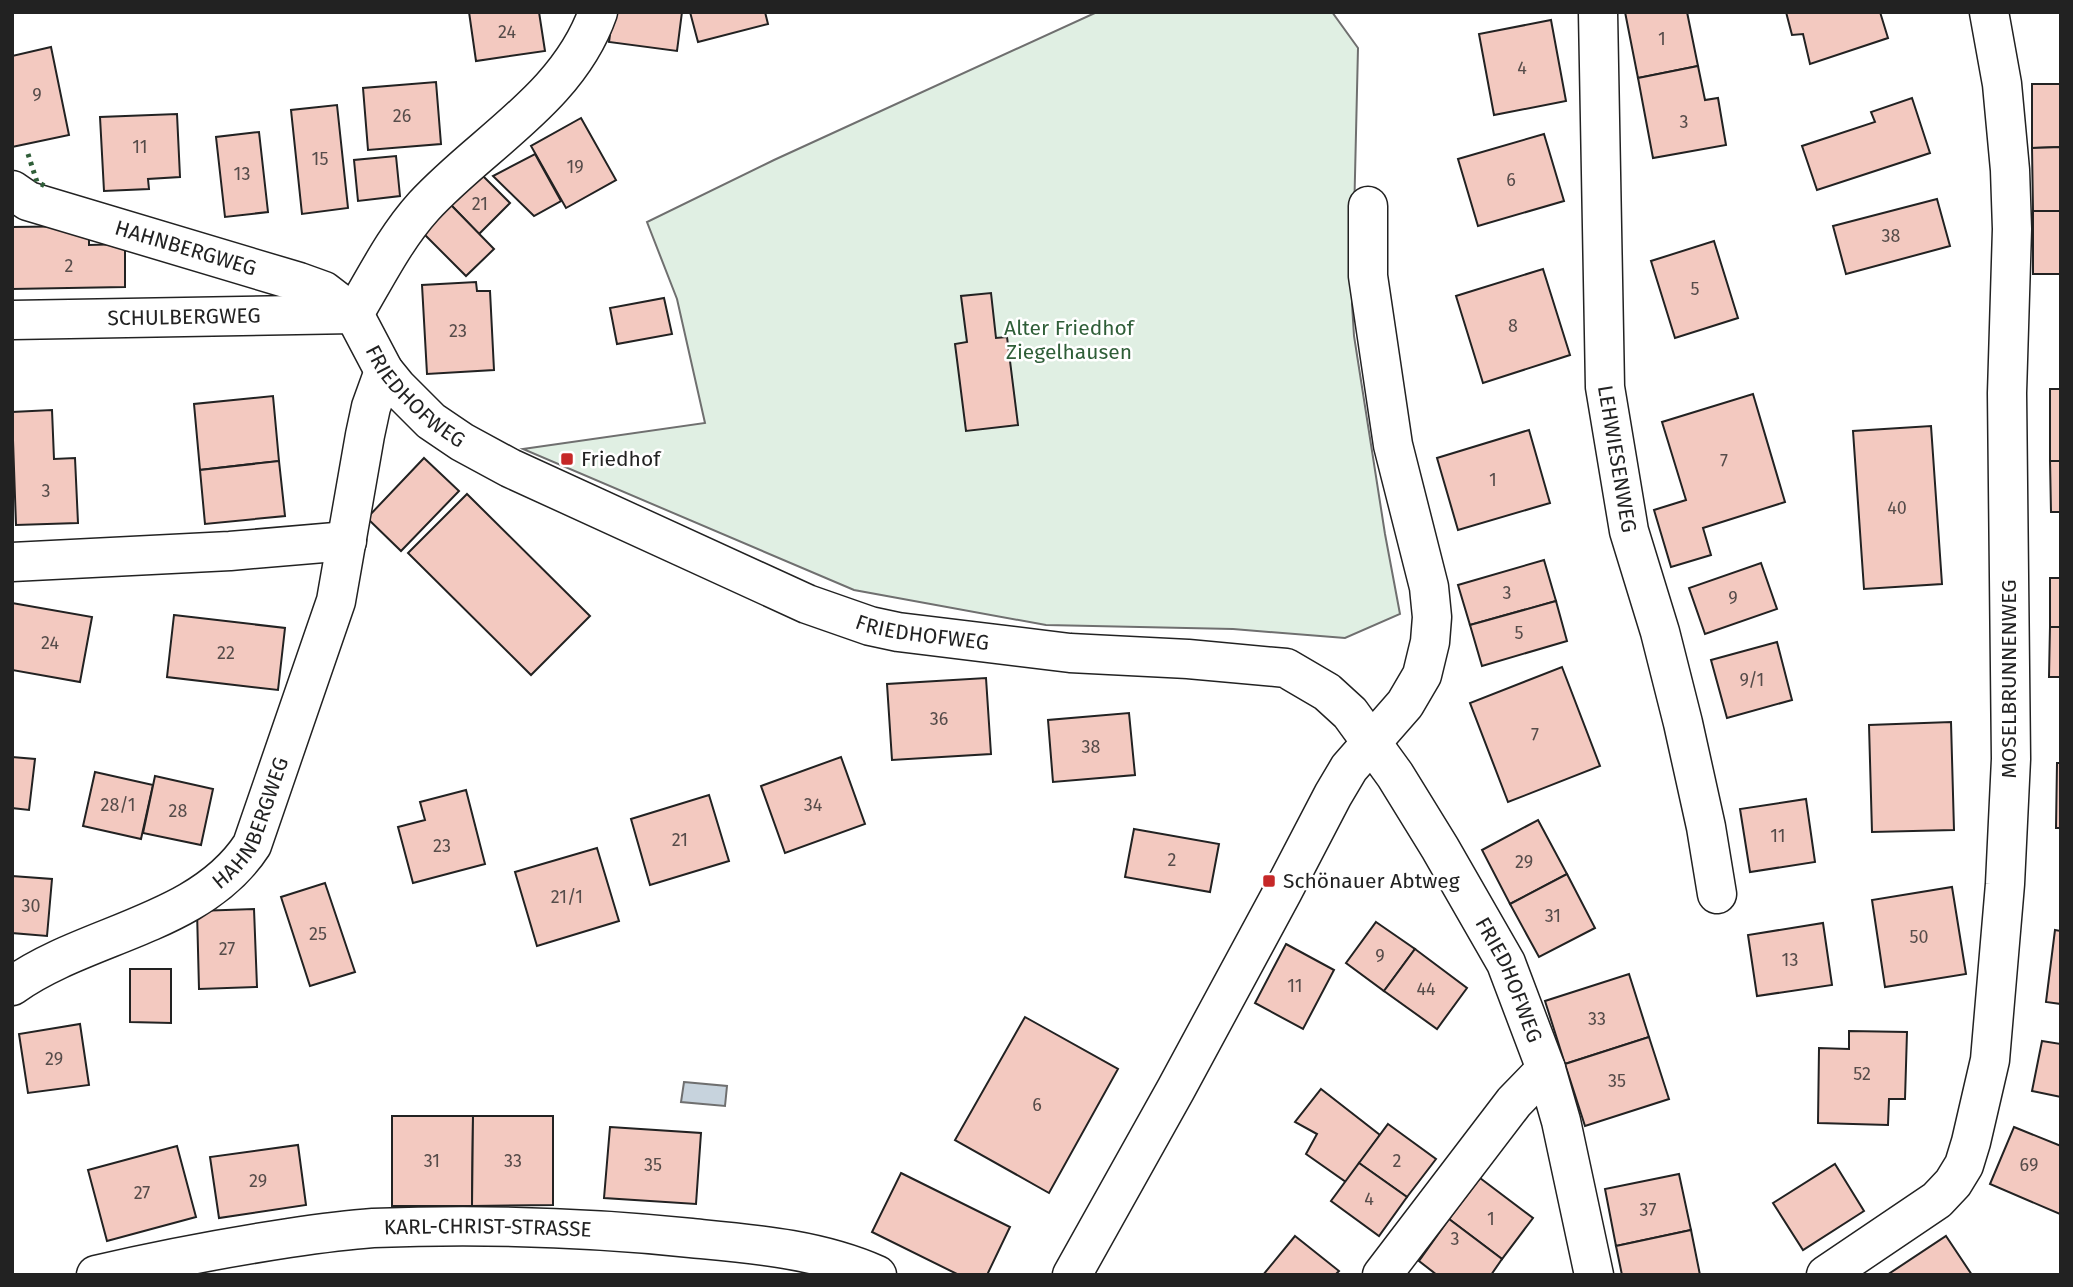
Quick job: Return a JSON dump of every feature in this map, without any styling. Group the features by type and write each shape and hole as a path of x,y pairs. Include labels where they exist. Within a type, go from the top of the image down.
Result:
{"street":[{"path":"354,314 412,220 545,95 587,40 598,12"},
{"name":"LEHWIESENWEG","path":"1598,12 1605,387 1629,531 1660,632 1683,723 1717,894"},
{"name":"MOSELBRUNNENWEG","path":"1826,1275 1937,1200 1953,1184 1964,1165 1971,1142 1990,1060 2005,884 2011,759 2007,393 2012,229 2003,84 1989,12"},
{"name":"HAHNBERGWEG","path":"12,190 29,201 309,285 324,291 354,314"},
{"path":"1072,1275 1264,926 1318,821 1349,768 1405,704 1422,675 1430,642 1432,617 1429,587 1393,445 1368,276 1368,206"},
{"name":"SCHULBERGWEG","path":"12,320 354,314"},
{"name":"FRIEDHOFWEG","path":"354,314 384,371 425,416 462,443 807,604 870,626 898,632 1070,653 1188,659 1286,668 1328,692 1350,713 1395,775 1506,963 1546,1069 1561,1121 1594,1275"},
{"name":"HAHNBERGWEG","path":"12,986 53,963 188,903 227,875 252,845 329,624 341,576 371,407 384,371"},
{"path":"12,562 242,550 347,541"},
{"path":"1382,1275 1514,1102 1546,1069"},
{"name":"KARL-CHRIST-STRASSE","path":"96,1275 155,1261 372,1228 624,1231 767,1246 809,1254 877,1275"}],"green space":[{"name":"Alter Friedhof Ziegelhausen","path":"1097,12 1332,12 1358,48 1352,304 1354,336 1400,614 1345,638 1233,629 1046,625 854,590 523,449 705,423 677,299 647,222 774,160"}],"shaded area":[{"path":"684,1082 727,1086 725,1106 681,1102"}],"building":[{"path":"469,12 539,12 545,51 476,61"},
{"path":"613,12 682,12 677,51 609,42"},
{"path":"690,12 765,12 768,24 698,42"},
{"path":"1625,12 1687,12 1698,66 1638,78"},
{"path":"1786,12 1880,12 1888,38 1810,64 1803,34 1792,35"},
{"path":"1551,20 1566,101 1494,115 1479,34"},
{"path":"51,47 69,135 12,147 12,56"},
{"path":"1698,66 1705,100 1718,98 1726,145 1653,158 1638,78"},
{"path":"436,82 441,144 368,150 363,88"},
{"path":"2032,84 2061,84 2061,147 2032,148"},
{"path":"1912,98 1930,153 1817,190 1802,146 1875,122 1871,112"},
{"path":"337,105 348,208 302,214 291,110"},
{"path":"177,114 180,177 148,179 149,189 104,191 100,117"},
{"path":"581,118 616,180 566,208 531,146"},
{"path":"259,132 268,212 225,217 216,137"},
{"path":"1544,134 1564,201 1478,226 1458,159"},
{"path":"2061,147 2061,211 2033,211 2032,148"},
{"path":"535,154 561,201 534,216 493,176"},
{"path":"396,156 400,196 358,201 354,160"},
{"path":"482,175 510,203 479,234 451,205"},
{"path":"1937,199 1950,246 1846,274 1833,226"},
{"path":"451,205 494,249 466,276 423,233"},
{"path":"2033,211 2061,211 2061,274 2033,274"},
{"path":"89,226 89,245 125,244 125,287 12,289 12,227"},
{"path":"1714,241 1738,318 1675,338 1651,261"},
{"path":"1543,269 1570,355 1483,383 1456,296"},
{"path":"476,282 477,291 490,291 494,370 427,374 422,285"},
{"path":"991,293 996,338 1007,337 1018,425 966,431 955,344 967,342 961,296"},
{"path":"664,298 672,334 617,344 610,308"},
{"path":"2050,389 2061,389 2061,461 2050,461"},
{"path":"1753,394 1785,502 1703,528 1711,555 1671,567 1654,510 1686,500 1662,422"},
{"path":"273,396 279,461 200,470 194,404"},
{"path":"52,410 54,459 75,458 78,523 16,525 12,412"},
{"path":"1931,426 1942,584 1864,589 1853,431"},
{"path":"1529,430 1550,503 1458,530 1437,458"},
{"path":"424,458 459,491 401,551 367,518"},
{"path":"279,461 285,516 205,524 200,470"},
{"path":"2050,461 2061,461 2061,512 2051,512"},
{"path":"467,494 590,616 531,675 408,553"},
{"path":"1544,560 1556,601 1470,625 1458,585"},
{"path":"1761,563 1777,609 1705,634 1689,588"},
{"path":"2050,578 2061,578 2061,627 2050,627"},
{"path":"1556,601 1567,641 1482,666 1470,625"},
{"path":"12,603 92,617 80,682 12,670"},
{"path":"174,615 285,628 278,690 167,677"},
{"path":"2050,627 2061,627 2061,677 2049,677"},
{"path":"1777,642 1792,700 1727,718 1711,660"},
{"path":"1562,667 1600,766 1508,802 1470,703"},
{"path":"986,678 991,754 892,760 887,684"},
{"path":"1129,713 1135,775 1053,782 1048,720"},
{"path":"1951,722 1954,830 1872,832 1869,725"},
{"path":"12,757 35,759 29,810 12,808"},
{"path":"841,757 865,824 785,853 761,786"},
{"path":"2057,763 2061,763 2061,828 2056,828"},
{"path":"95,772 153,785 141,839 83,826"},
{"path":"155,776 213,789 201,845 143,833"},
{"path":"466,790 485,864 413,883 398,827 425,820 420,802"},
{"path":"709,795 729,861 650,885 631,819"},
{"path":"1806,799 1815,862 1750,872 1740,809"},
{"path":"1538,820 1567,874 1510,904 1482,850"},
{"path":"1134,829 1219,844 1210,892 1125,877"},
{"path":"597,848 619,921 537,946 515,872"},
{"path":"1567,874 1595,928 1539,957 1510,904"},
{"path":"12,876 52,879 47,936 12,933"},
{"path":"325,883 355,972 310,986 281,897"},
{"path":"1952,887 1966,974 1885,987 1872,900"},
{"path":"254,909 257,987 199,989 197,911"},
{"path":"1376,922 1415,949 1384,991 1346,963"},
{"path":"1823,923 1832,985 1757,996 1748,935"},
{"path":"2055,930 2061,931 2061,1004 2046,1002"},
{"path":"1286,944 1334,970 1303,1029 1255,1003"},
{"path":"1415,949 1467,988 1437,1029 1384,991"},
{"path":"130,969 171,969 171,1023 130,1022"},
{"path":"1629,974 1649,1037 1565,1064 1545,1001"},
{"path":"1025,1017 1118,1069 1049,1193 955,1140"},
{"path":"80,1024 89,1085 28,1093 19,1034"},
{"path":"1849,1031 1907,1032 1905,1099 1889,1099 1888,1125 1818,1123 1819,1048 1849,1049"},
{"path":"1649,1037 1669,1099 1585,1126 1565,1064"},
{"path":"2042,1041 2061,1044 2061,1097 2032,1091"},
{"path":"1321,1089 1380,1135 1346,1182 1306,1154 1317,1134 1295,1122"},
{"path":"392,1116 473,1116 472,1206 392,1206"},
{"path":"473,1116 553,1116 553,1205 472,1206"},
{"path":"1388,1124 1436,1159 1407,1197 1359,1163"},
{"path":"610,1127 701,1133 696,1204 604,1198"},
{"path":"2014,1127 2061,1146 2060,1214 1990,1184"},
{"path":"298,1145 306,1205 219,1218 210,1157"},
{"path":"177,1146 196,1217 107,1241 88,1170"},
{"path":"1359,1163 1407,1197 1379,1236 1331,1201"},
{"path":"1835,1164 1864,1211 1803,1250 1773,1203"},
{"path":"901,1173 1010,1227 987,1275 959,1275 872,1232"},
{"path":"1679,1174 1691,1230 1616,1246 1605,1189"},
{"path":"1480,1178 1533,1218 1502,1259 1449,1219"},
{"path":"1449,1219 1502,1259 1491,1275 1437,1275 1419,1261"},
{"path":"1691,1230 1700,1275 1622,1275 1616,1246"},
{"path":"1295,1236 1339,1271 1335,1275 1263,1275"},
{"path":"1946,1236 1972,1275 1887,1275"}],"hedge":[{"path":"28,154 37,182 47,187"}],"place":[{"name":"Friedhof","path":"567,459"},
{"name":"Schönauer Abtweg","path":"1269,881"}]}
